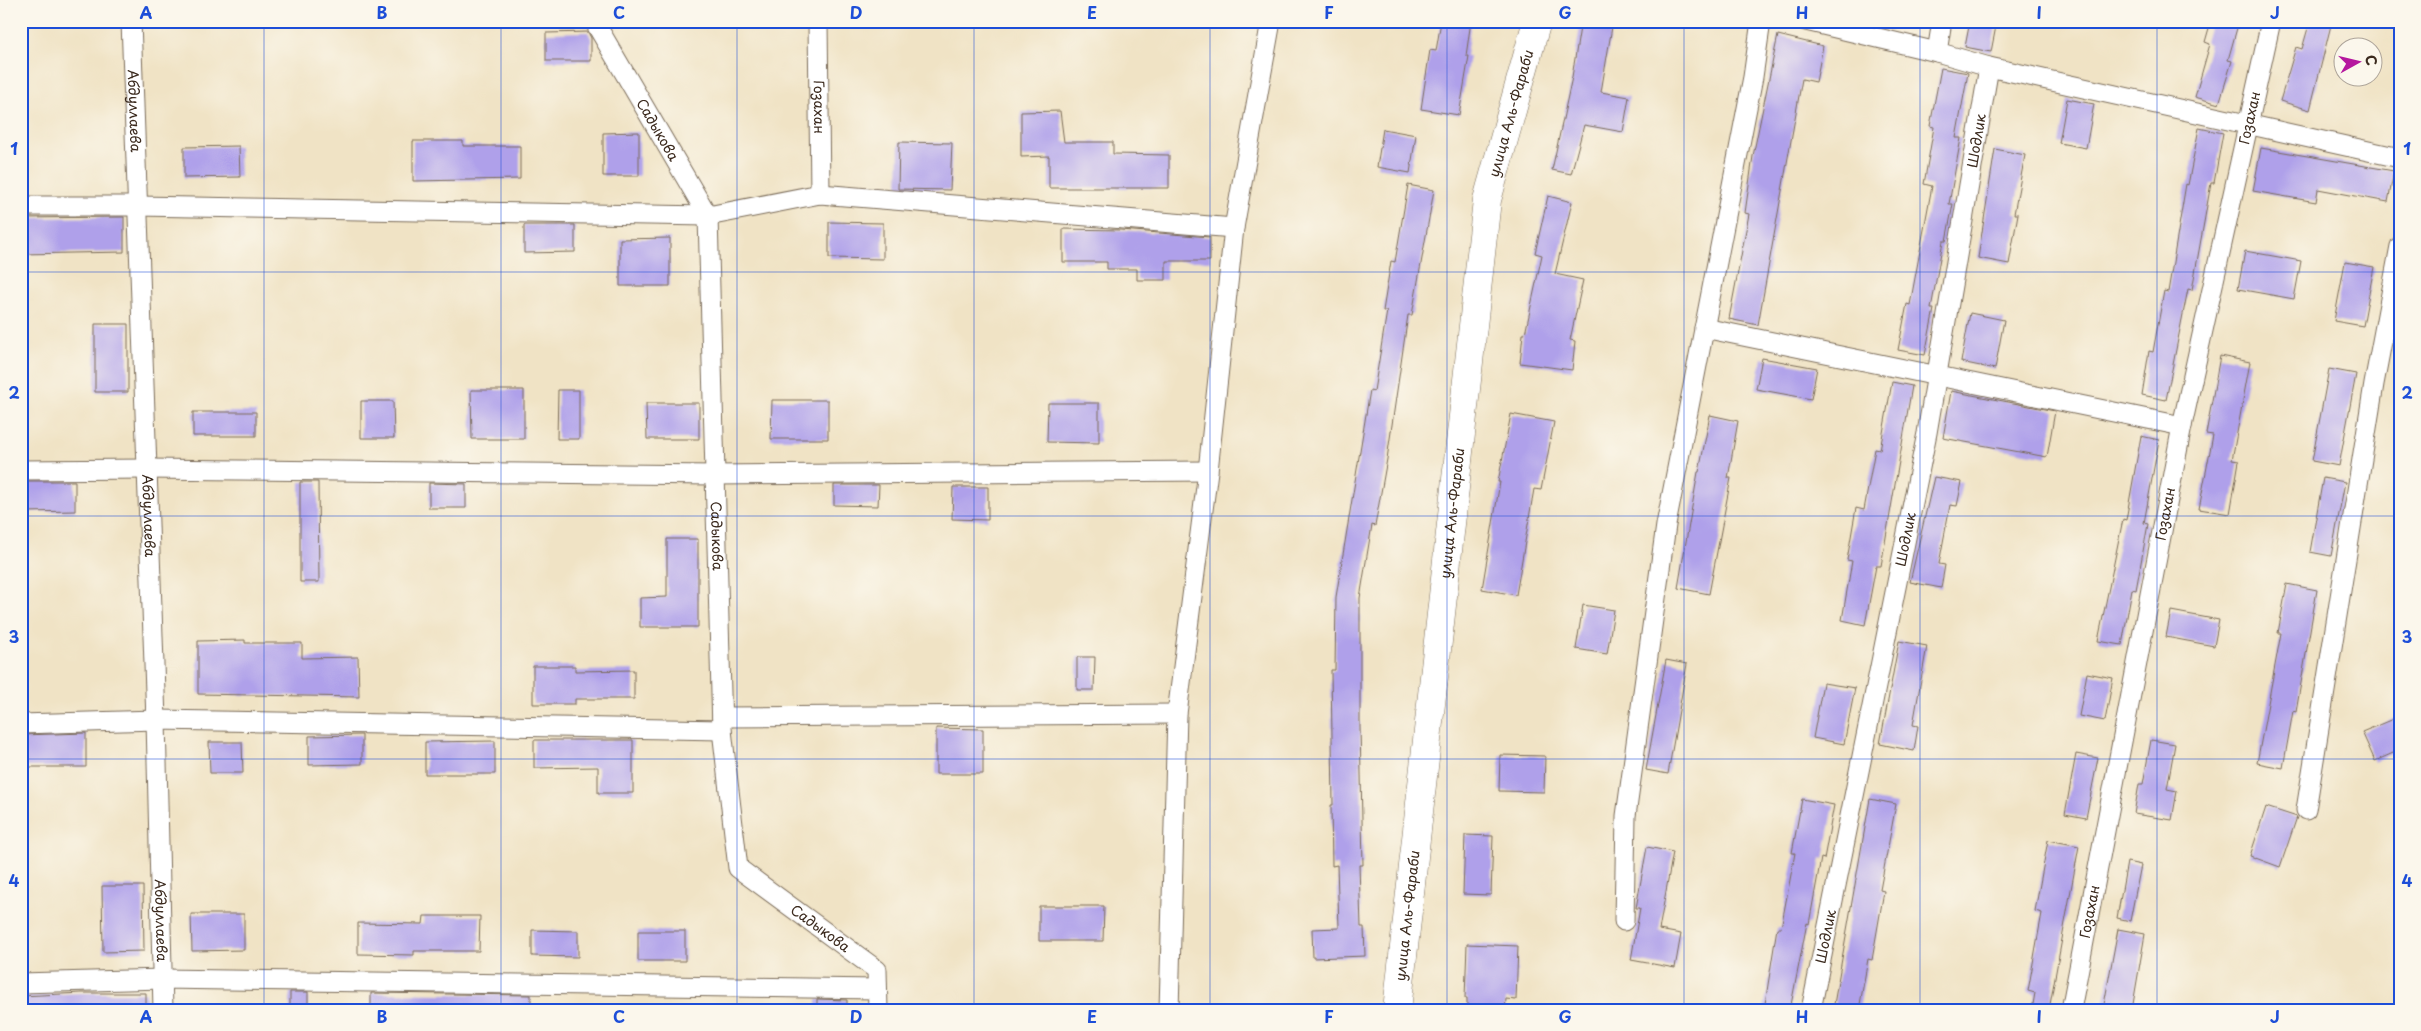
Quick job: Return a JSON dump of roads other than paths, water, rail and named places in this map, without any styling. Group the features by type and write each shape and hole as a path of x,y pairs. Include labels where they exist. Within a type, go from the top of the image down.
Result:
{"main road":[{"name":"улица Аль-Фараби","path":"1396,1010 1487,200 1537,21"}],"street":[{"name":"Абдуллаева","path":"131,21 156,720 163,1010"},
{"name":"Садыкова","path":"594,21 708,216 722,724 738,868 878,970 878,1010"},
{"name":"Гозахан","path":"818,21 820,194"},
{"path":"1169,1010 1177,714 1208,471 1234,228 1271,21"},
{"path":"1624,921 1626,816 1666,525 1752,77 1761,21"},
{"path":"1806,21 1937,52 1989,67 2248,126 2400,158"},
{"path":"1937,52 1942,21"},
{"name":"Гозахан","path":"2072,1010 2182,426 2271,21"},
{"name":"Шодлик","path":"1811,1010 1937,375 1989,67"},
{"path":"21,206 138,206 708,216 820,194 1234,228"},
{"path":"2306,810 2372,394 2400,246"},
{"path":"1704,328 2182,426"},
{"path":"21,470 147,469 715,474 1208,471"},
{"path":"21,724 156,720 722,724 1177,714"},
{"path":"21,983 162,980 878,989"}]}
